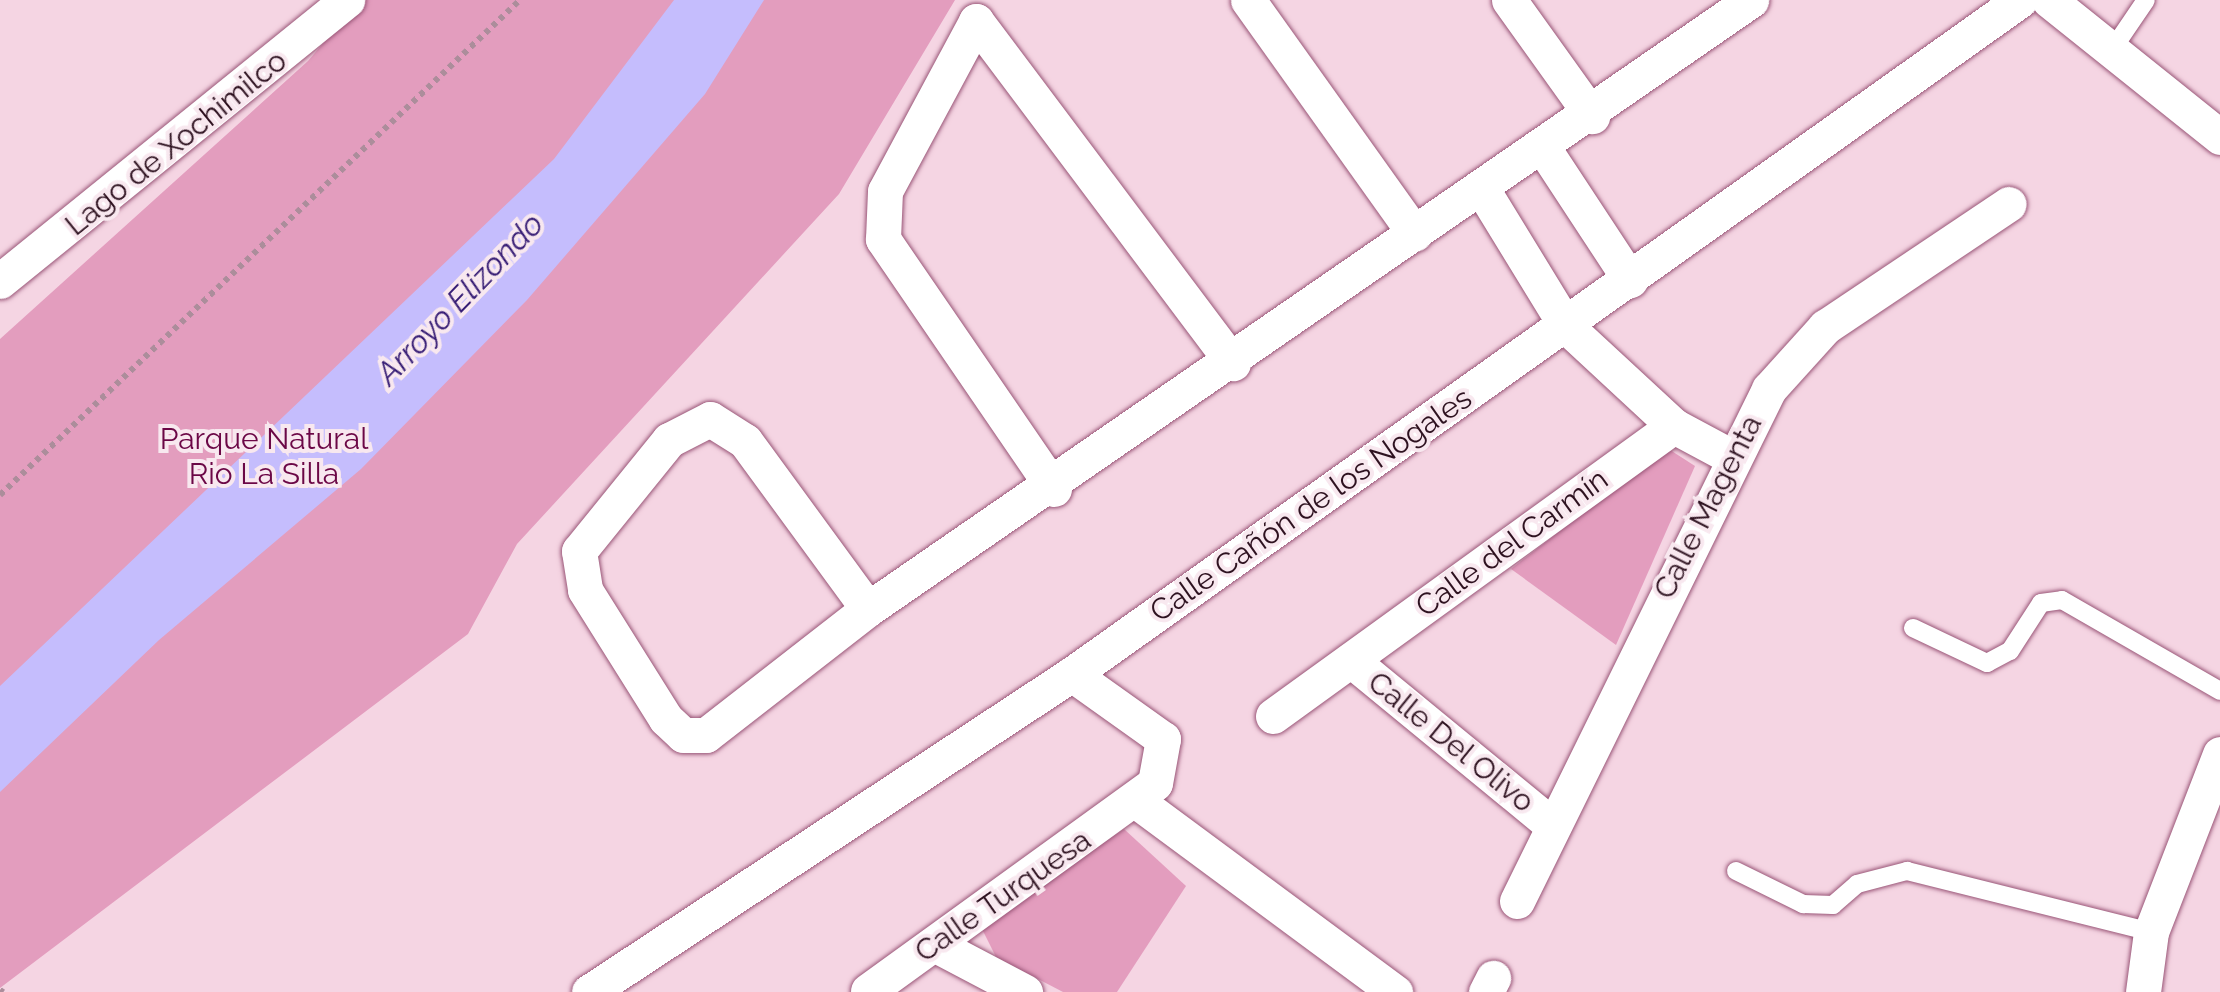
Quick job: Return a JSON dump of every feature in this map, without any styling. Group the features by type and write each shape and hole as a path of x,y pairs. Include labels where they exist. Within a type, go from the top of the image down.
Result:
{"street":[{"name":"Lago de Xochimilco","path":"0,280 347,0"},
{"path":"1248,0 1415,234"},
{"path":"1509,0 1592,116"},
{"path":"868,609 745,441 710,419 669,440 579,551 586,590 674,729 693,737 725,726 868,609 1054,489 1415,234 1592,116 1751,0"},
{"name":"Calle Cañón de los Nogales","path":"589,992 1072,674 2020,0"},
{"path":"2049,0 2220,137"},
{"path":"1054,489 882,239 885,191 976,21 1233,363"},
{"path":"1544,148 1630,280"},
{"path":"1482,189 1566,326 1674,426 1730,456"},
{"name":"Calle Magenta","path":"1516,900 1730,456 1769,390 1825,327 2009,204"},
{"name":"Calle del Carmín","path":"1274,716 1674,426"},
{"name":"Calle Del Olivo","path":"1351,660 1551,824"},
{"name":"Calle Turquesa","path":"868,991 1138,802 1162,771 1166,743 1072,674"},
{"path":"2143,992 2151,932 2220,754"},
{"path":"1138,802 1395,992"},
{"path":"934,944 1025,992"}],"lane":[{"path":"2112,50 2146,0"},
{"path":"1913,628 1987,662 2010,651 2041,603 2062,600 2220,691"},
{"path":"1736,871 1802,904 1833,905 1858,884 1908,871 2151,932"}],"path":[{"path":"0,495 520,0"}],"green space":[{"name":"Parque Natural Rio La Silla","path":"360,0 955,0 839,194 517,544 468,634 0,988 0,339 308,61"},
{"path":"1667,448 1695,466 1616,645 1511,569"},
{"path":"1124,829 1186,886 1117,992 1063,992 996,957 980,925"}],"water":[{"name":"Arroyo Elizondo","path":"674,0 764,0 705,94 527,300 361,469 159,640 0,792 0,686 554,159"}]}
